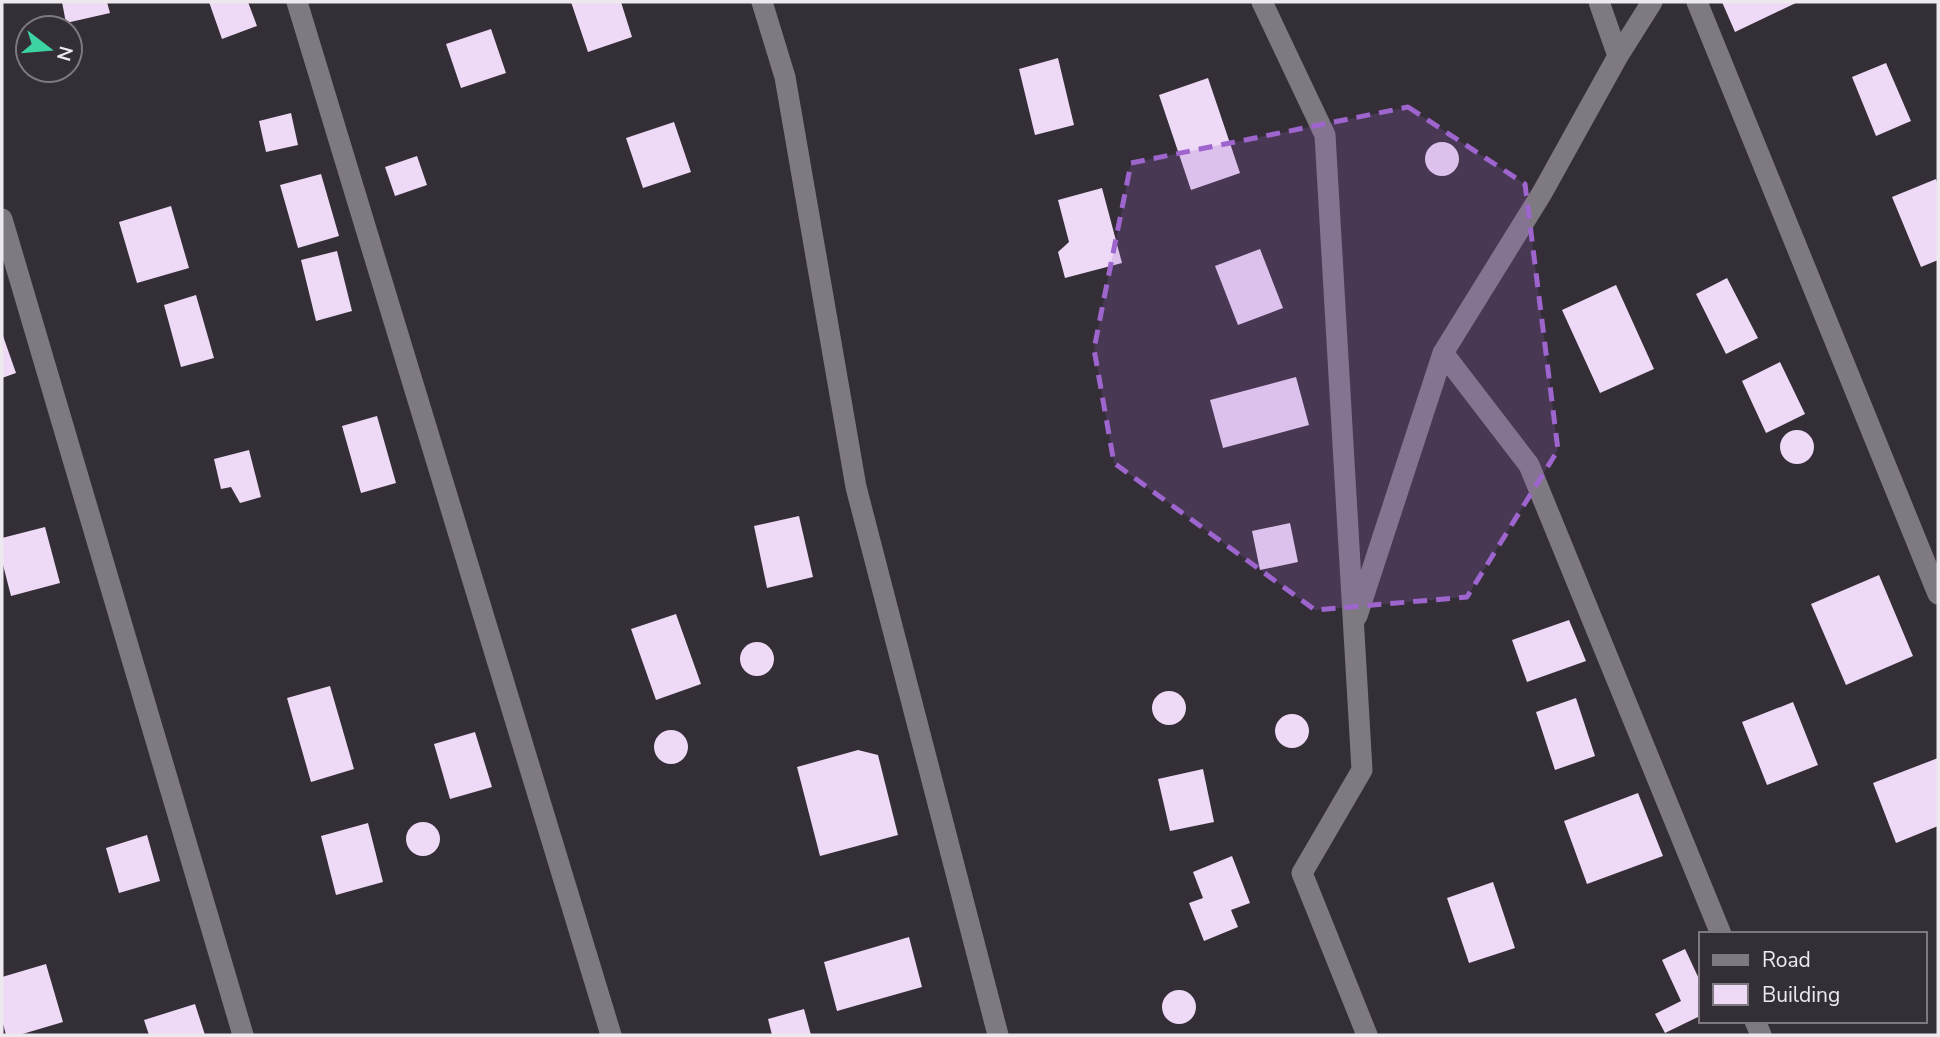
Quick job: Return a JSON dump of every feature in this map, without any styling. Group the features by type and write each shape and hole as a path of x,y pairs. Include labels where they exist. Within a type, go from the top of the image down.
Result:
{"street":[{"path":"297,2 611,1035"},
{"path":"762,2 785,77 856,488 998,1035"},
{"path":"1262,2 1325,135 1362,770 1302,873 1367,1035"},
{"path":"1599,2 1618,56"},
{"path":"1353,628 1443,353 1542,193 1618,56 1652,2"},
{"path":"1697,2 1938,594"},
{"path":"2,219 243,1035"},
{"path":"1443,353 1530,466 1720,932"}],"highlighted area":[{"path":"1408,107 1525,184 1558,450 1467,597 1315,610 1114,463 1094,349 1131,163"}],"building":[{"path":"62,2 107,2 110,13 84,19 84,14 64,14"},
{"path":"209,2 248,2 257,26 222,39"},
{"path":"571,2 621,2 632,37 588,52"},
{"path":"1722,2 1798,2 1735,32"},
{"path":"491,29 506,73 461,88 446,44"},
{"path":"1058,58 1074,125 1035,135 1019,69"},
{"path":"1886,63 1911,121 1876,136 1852,77"},
{"path":"1208,78 1240,173 1191,190 1159,95"},
{"path":"291,113 298,145 266,152 259,121"},
{"path":"674,122 691,172 643,188 626,138"},
{"path":"1442,142 1454,147 1459,159 1454,171 1442,176 1430,171 1425,159 1430,147"},
{"path":"417,156 427,185 395,196 385,167"},
{"path":"321,174 339,236 298,248 280,185"},
{"path":"1936,179 1938,260 1921,267 1892,197"},
{"path":"1102,188 1122,263 1065,278 1058,252 1069,242 1058,200"},
{"path":"171,206 189,268 137,283 119,222"},
{"path":"1260,249 1283,308 1238,325 1215,266"},
{"path":"337,251 352,311 316,321 301,260"},
{"path":"1727,278 1758,338 1726,354 1696,294"},
{"path":"1616,285 1654,369 1600,393 1562,310"},
{"path":"196,295 214,358 181,367 164,305"},
{"path":"2,333 16,373 2,378"},
{"path":"1780,362 1805,414 1766,433 1742,381"},
{"path":"1296,377 1309,425 1223,448 1210,400"},
{"path":"377,416 396,483 361,493 342,426"},
{"path":"1797,430 1809,435 1814,447 1809,459 1797,464 1785,459 1780,447 1785,435"},
{"path":"249,450 261,497 240,503 231,487 221,489 214,459"},
{"path":"799,516 813,577 767,588 754,526"},
{"path":"1290,523 1298,562 1260,570 1252,531"},
{"path":"45,527 60,583 11,596 2,561 2,538"},
{"path":"1879,575 1913,656 1846,685 1811,604"},
{"path":"676,614 701,684 656,700 631,629"},
{"path":"1569,620 1586,661 1527,682 1512,640"},
{"path":"757,642 769,647 774,659 769,671 757,676 745,671 740,659 745,647"},
{"path":"330,686 354,769 311,782 287,698"},
{"path":"1169,691 1181,696 1186,708 1181,720 1169,725 1157,720 1152,708 1157,696"},
{"path":"1576,698 1595,756 1555,770 1536,712"},
{"path":"1793,702 1818,765 1767,785 1742,722"},
{"path":"1292,714 1304,719 1309,731 1304,743 1292,748 1280,743 1275,731 1280,719"},
{"path":"671,730 683,735 688,747 683,759 671,764 659,759 654,747 659,735"},
{"path":"475,732 492,787 450,799 434,744"},
{"path":"858,750 878,755 898,835 820,856 797,767"},
{"path":"1938,758 1938,826 1896,843 1873,783"},
{"path":"1203,769 1214,822 1170,831 1158,779"},
{"path":"1638,793 1663,856 1587,884 1564,821"},
{"path":"423,822 435,827 440,839 435,851 423,856 411,851 406,839 411,827"},
{"path":"368,823 383,882 336,895 321,836"},
{"path":"147,835 160,881 119,893 106,848"},
{"path":"1232,856 1250,903 1231,910 1238,927 1204,941 1189,903 1203,898 1193,872"},
{"path":"1493,882 1515,948 1469,963 1447,898"},
{"path":"909,937 922,987 837,1011 824,962"},
{"path":"1685,949 1699,979 1699,1016 1665,1033 1655,1014 1681,1001 1662,960"},
{"path":"46,964 63,1022 19,1035 6,1035 2,1020 2,977"},
{"path":"1179,990 1191,995 1196,1007 1191,1019 1179,1024 1167,1019 1162,1007 1167,995"},
{"path":"195,1004 205,1035 149,1035 144,1020"},
{"path":"804,1009 811,1035 772,1035 768,1019"}]}
